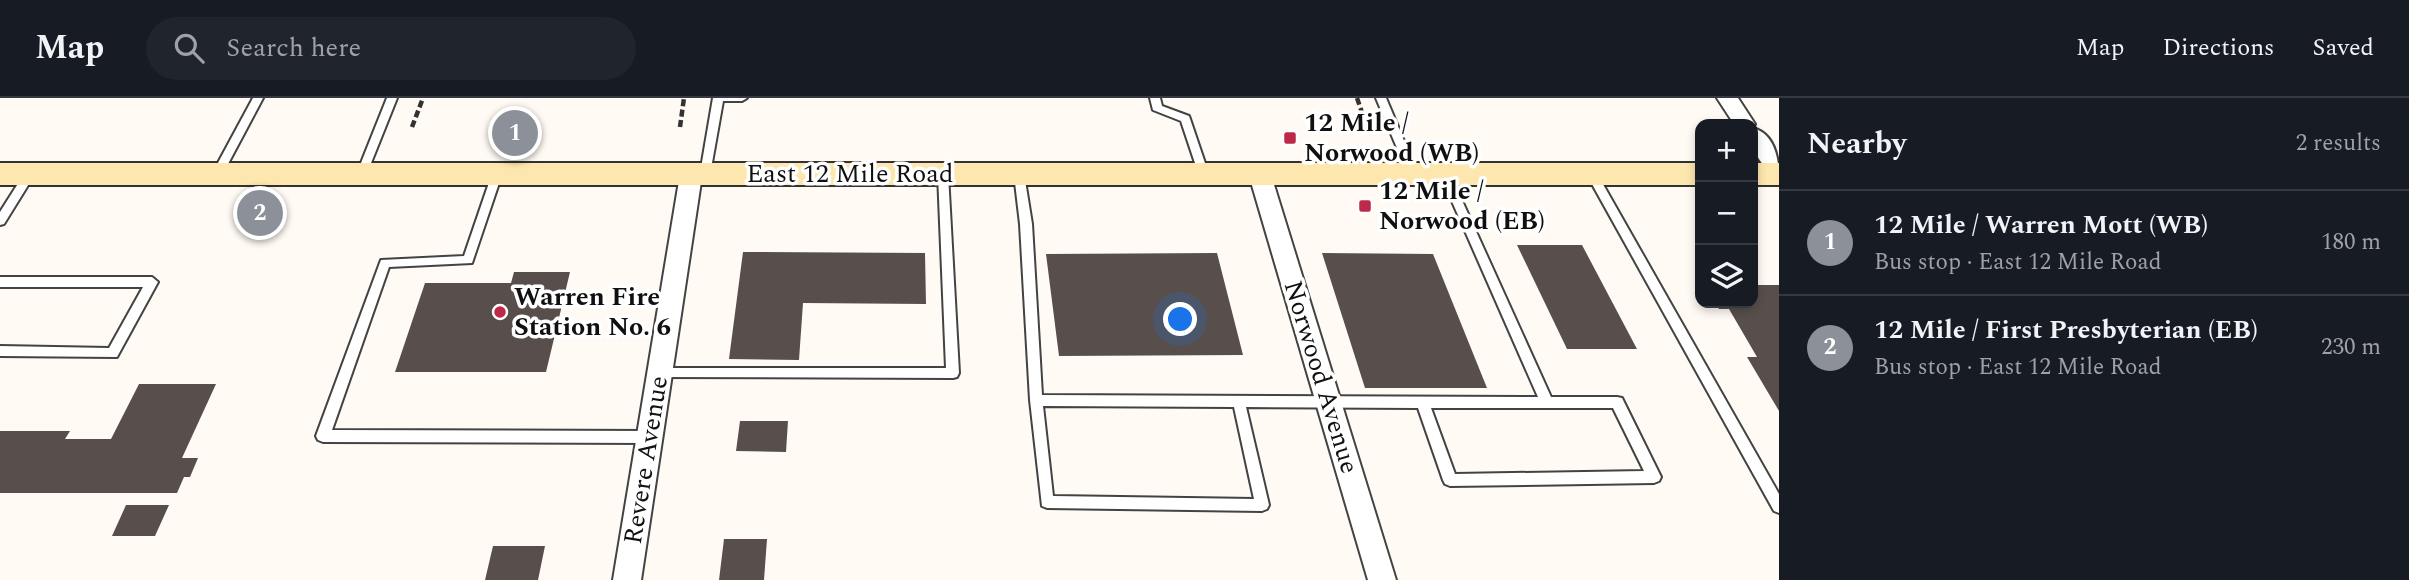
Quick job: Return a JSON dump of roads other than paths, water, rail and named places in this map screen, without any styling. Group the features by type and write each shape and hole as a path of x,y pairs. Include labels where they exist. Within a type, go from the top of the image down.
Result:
{"main road":[{"path":"1758,174 1779,173"},
{"name":"East 12 Mile Road","path":"0,174 1695,174"}],"street":[{"path":"1727,98 1742,119"},
{"path":"1758,142 1779,173"},
{"name":"Revere Avenue","path":"627,580 660,373 698,174"},
{"name":"Norwood Avenue","path":"1260,175 1381,580"}],"lane":[{"path":"217,174 258,98"},
{"path":"362,173 393,98"},
{"path":"698,174 718,98 742,98"},
{"path":"1155,98 1157,108 1185,119 1204,175"},
{"path":"1381,98 1413,174"},
{"path":"0,221 30,174"},
{"path":"497,174 468,260 385,263 323,436 650,437"},
{"path":"660,373 953,373 943,174"},
{"path":"1019,174 1026,224 1036,400 1047,502 1262,505 1239,402"},
{"path":"1445,174 1547,403"},
{"path":"1592,174 1779,507"},
{"path":"0,282 152,282 113,353 0,352"},
{"path":"1036,400 1617,402 1654,477 1450,480 1423,403"}],"place":[{"name":"12 Mile / Warren Mott (WB)","path":"515,133"},
{"name":"12 Mile / Norwood (WB)","path":"1290,138"},
{"name":"12 Mile / Norwood (EB)","path":"1365,206"},
{"name":"12 Mile / First Presbyterian (EB)","path":"260,213"},
{"name":"Warren Fire Station No. 6","path":"500,312"}]}
